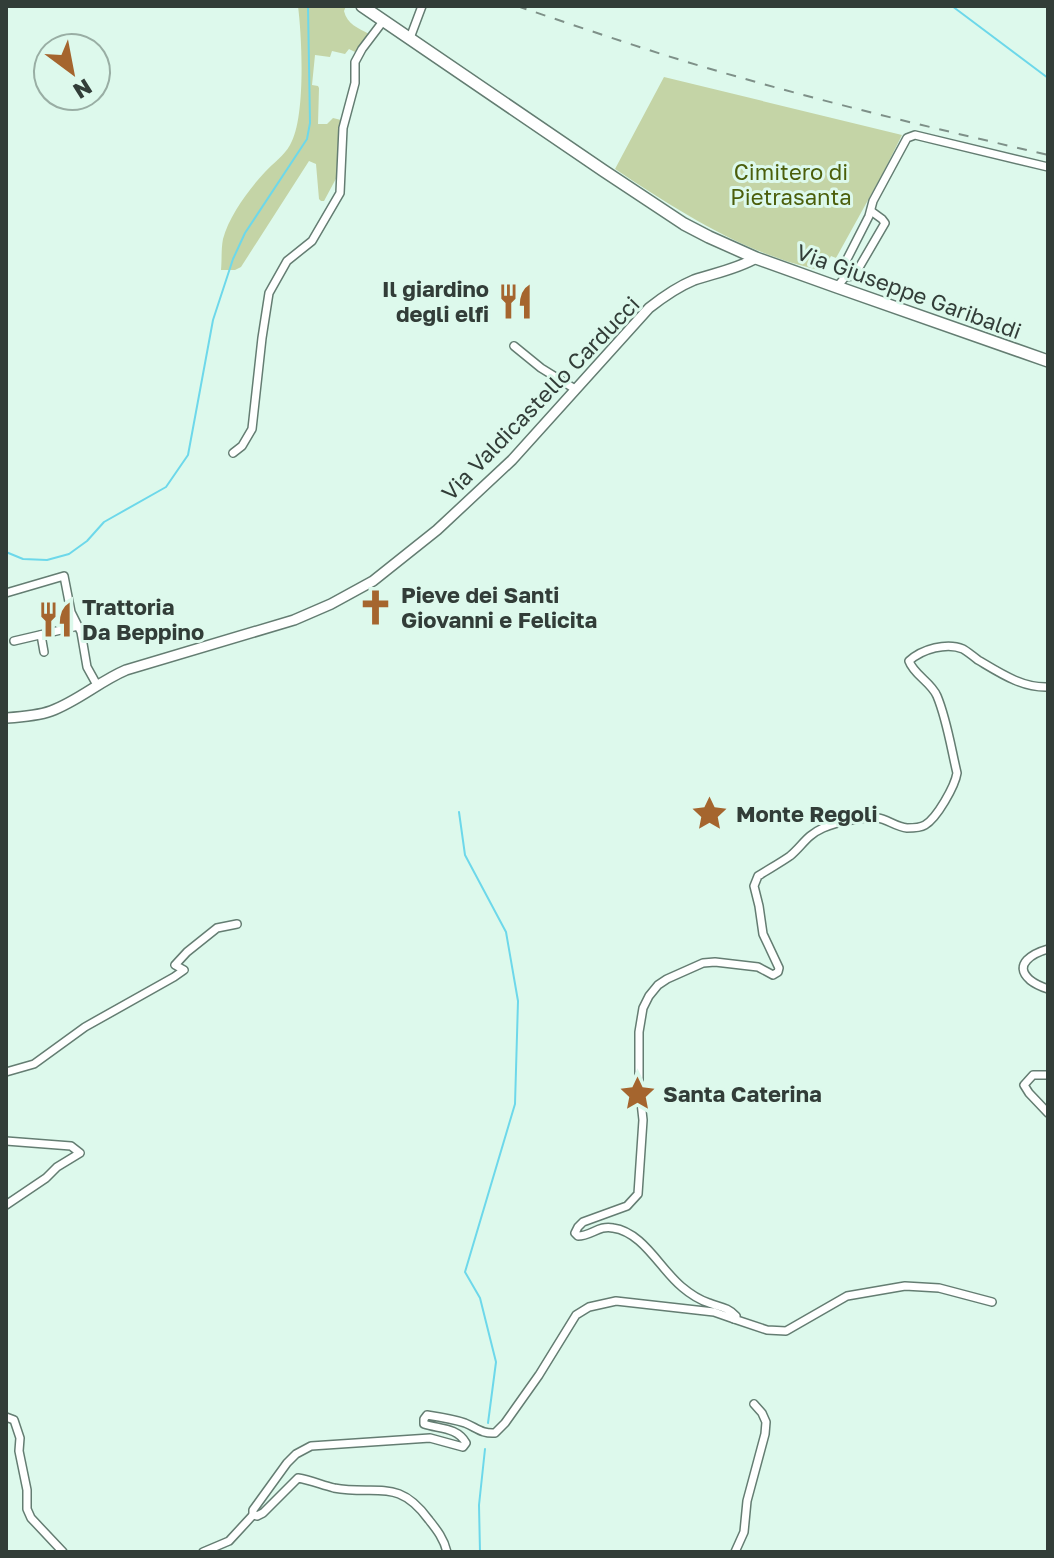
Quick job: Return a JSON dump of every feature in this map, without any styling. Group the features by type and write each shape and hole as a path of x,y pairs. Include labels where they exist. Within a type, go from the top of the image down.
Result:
{"main road":[{"name":"Via Giuseppe Garibaldi","path":"362,6 684,224 756,258 1048,361"}],"street":[{"path":"410,38 422,6"},
{"path":"233,453 242,446 252,429 269,293 287,261 312,241 340,193 343,128 355,83 355,62 384,20"},
{"path":"845,277 843,267 873,201 904,142 915,135 1048,167"},
{"path":"837,287 845,277 857,271 885,223 871,211"},
{"name":"Via Valdicastello Carducci","path":"6,718 51,711 75,700 112,676 294,620 373,581 437,530 512,460 636,321 662,298 692,281 756,258"},
{"path":"514,346 541,368 575,389"},
{"path":"6,593 64,576 71,612 81,632 87,667 97,685"},
{"path":"14,641 78,626"},
{"path":"41,635 44,652"},
{"path":"734,1319 736,1316 733,1313 683,1288 644,1246 620,1230 600,1228 582,1237 575,1233 583,1222 627,1206 638,1194 643,1120 638,1058 643,1008 658,985 703,963 758,967 773,975 778,972 763,934 755,881 791,855 809,836 843,821 879,818 905,828 925,825 931,820 951,793 957,773 937,694 911,667 909,661 916,655 925,650 951,646 962,649 1026,685 1048,687"},
{"path":"6,1072 34,1064 85,1027 174,977 184,970 175,965 187,952 217,928 237,924"},
{"path":"1048,949 1032,954 1024,967 1031,981 1048,989"},
{"path":"1048,1075 1033,1075 1024,1085 1048,1113"},
{"path":"6,1141 71,1146 80,1153 6,1205"},
{"path":"203,1552 229,1541 253,1515 256,1504 287,1463 311,1446 430,1438 463,1447 466,1443 464,1438 456,1432 424,1424 427,1415 468,1424 485,1434 495,1433 539,1375 576,1315 595,1304 616,1301 714,1312 767,1330 786,1331 847,1296 905,1286 939,1288 992,1302"},
{"path":"735,1552 744,1532 747,1501 765,1434 766,1422 754,1404"},
{"path":"6,1417 14,1420 20,1438 27,1509 31,1518 63,1552"},
{"path":"253,1515 263,1513 298,1478 335,1488 392,1490 421,1508 444,1539 447,1552"}],"green space":[{"path":"298,6 346,6 344,11 348,19 369,34 355,52 349,49 345,54 332,51 330,57 315,55 312,85 319,88 318,124 327,124 333,118 341,120 339,173 324,201 321,201 316,164 309,161 241,267 221,270 223,239 235,212 259,179 288,149 295,133 302,77"},
{"name":"Cimitero di Pietrasanta","path":"664,77 902,135 836,258 831,256 823,271 781,259 733,239 615,169"}],"waterway":[{"path":"6,552 23,559 47,560 69,554 87,541 104,522 166,487 188,455 213,320 233,259 245,233 307,139 310,123 308,6"},
{"path":"952,6 1048,78"},
{"path":"459,812 465,855 506,932 518,1001 515,1104 465,1272 480,1298 496,1362 488,1423"},
{"path":"480,1552 479,1505 485,1449"}],"railway":[{"path":"517,6 742,78 1048,155"}],"place":[{"name":"Il giardino degli elfi","path":"515,301"},
{"name":"Pieve dei Santi Giovanni e Felicita","path":"375,607"},
{"name":"Trattoria Da Beppino","path":"56,619"},
{"name":"Monte Regoli","path":"710,813"},
{"name":"Santa Caterina","path":"637,1093"}]}
